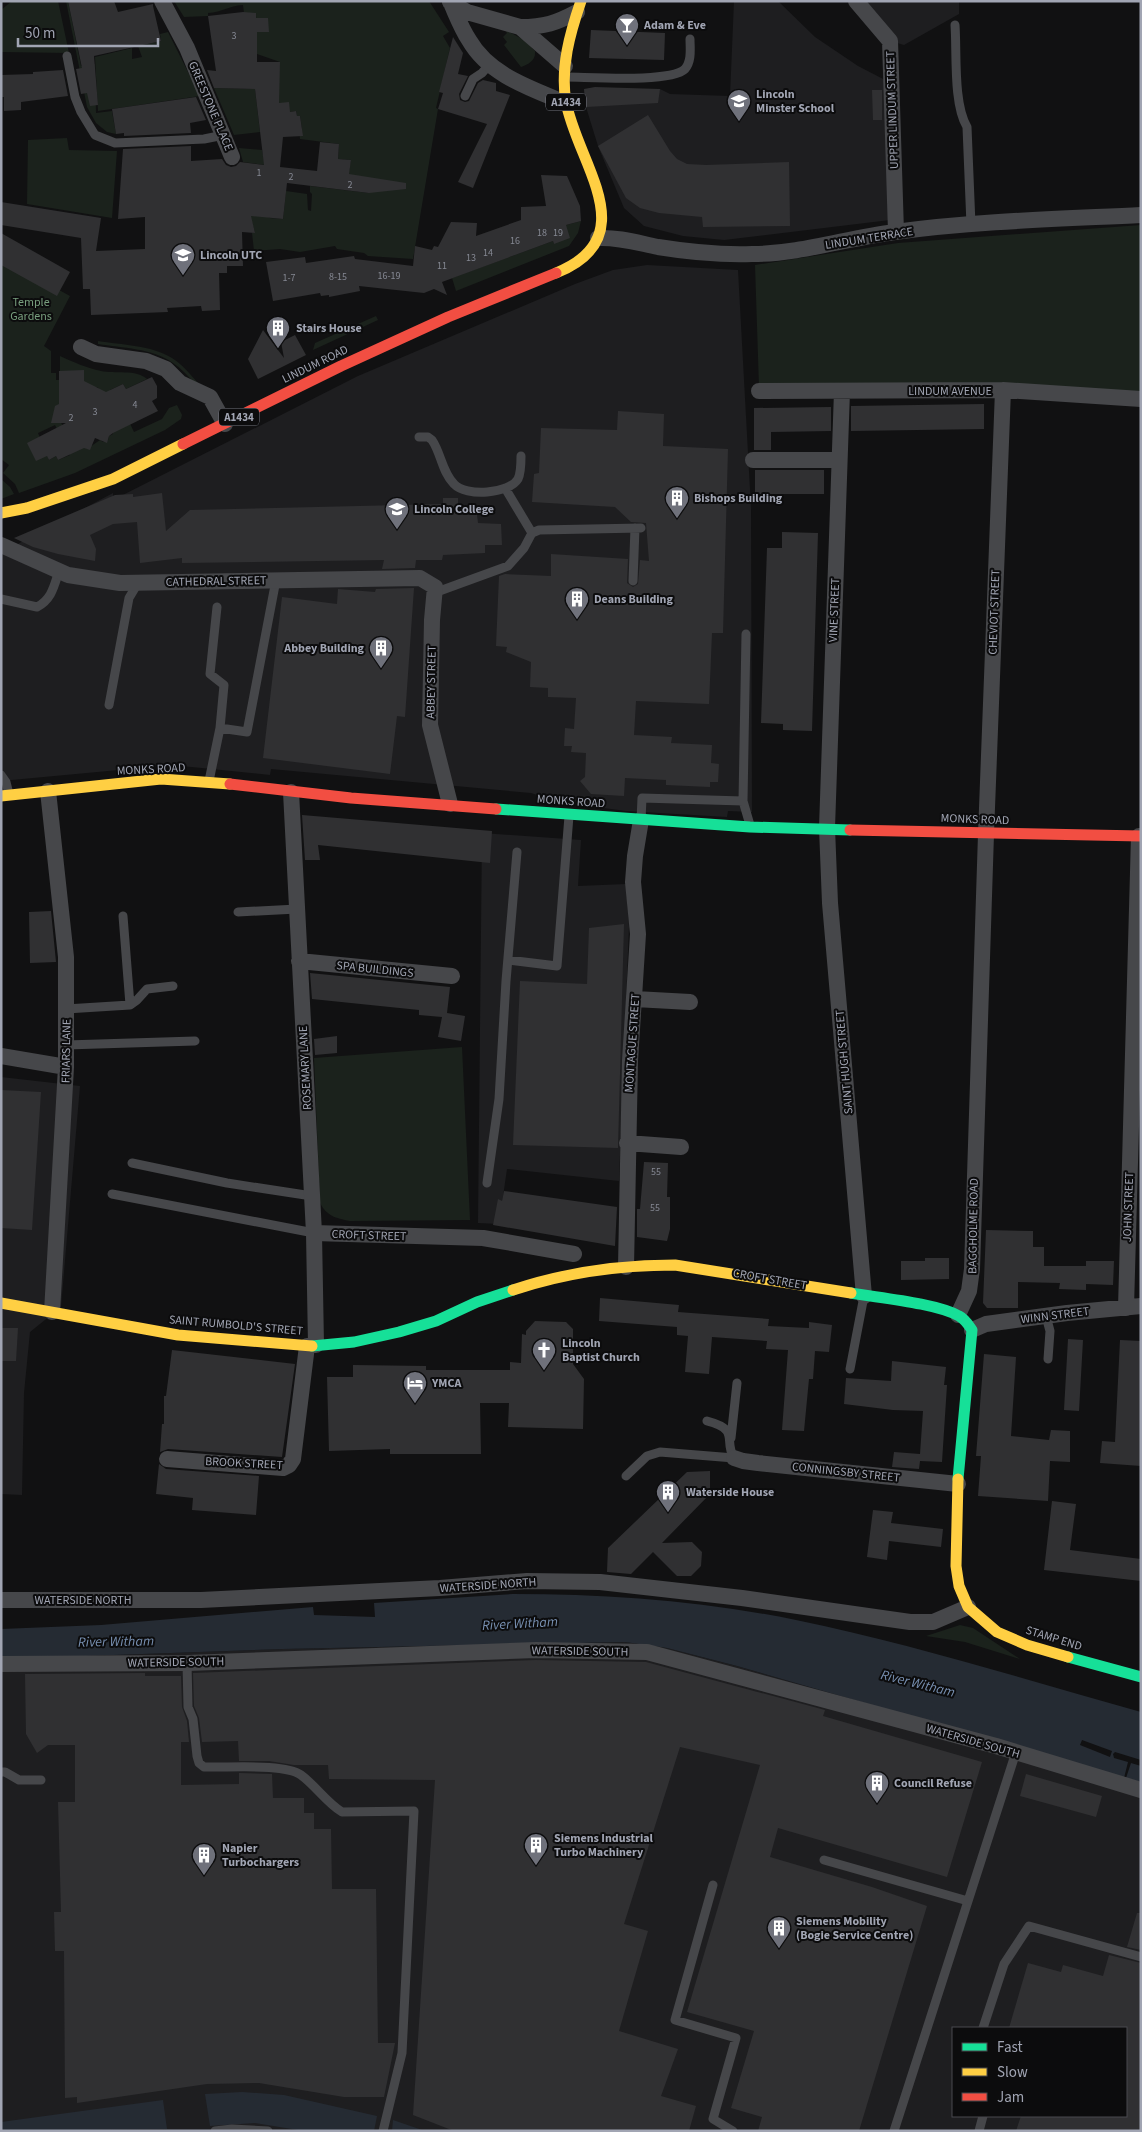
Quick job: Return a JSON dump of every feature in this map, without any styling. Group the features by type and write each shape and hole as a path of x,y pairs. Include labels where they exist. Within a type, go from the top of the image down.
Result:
{"main road":[{"name":"A1434","path":"579,6 569,40 565,71 566,102 579,146 599,199 602,219 598,238"},
{"name":"LINDUM ROAD","path":"1,512 27,508 113,478 341,366 448,317 571,267 592,249 598,238"},
{"name":"LINDUM ROAD","path":"8,525 27,508"},
{"name":"MONKS ROAD","path":"5,795 161,780 209,781 351,798 450,804 640,820 750,826 986,834 1140,836"},
{"name":"CROFT STREET","path":"581,1274 626,1267 675,1265 931,1307 958,1315"},
{"name":"SAINT RUMBOLD'S STREET","path":"1,1303 178,1335 312,1345 354,1342 399,1332 436,1321 477,1302 525,1286 581,1274"},
{"path":"958,1315 969,1324 972,1330 958,1484 956,1566 960,1586 968,1606"},
{"name":"STAMP END","path":"968,1606 997,1632 1027,1646 1141,1677"}],"street":[{"name":"GREESTONE PLACE","path":"162,1 187,48 218,118 232,157"},
{"name":"UPPER LINDUM STREET","path":"856,1 890,41 896,232"},
{"path":"450,2 466,12 520,26 538,27 552,25 579,6"},
{"path":"450,2 469,40 489,64 529,87 566,102"},
{"path":"520,26 565,71"},
{"name":"LINDUM TERRACE","path":"598,238 612,237 657,247 703,253 754,254 798,250 896,232 971,225 1141,215"},
{"path":"82,347 96,354 146,361 166,369 180,383 210,397 225,424"},
{"name":"LINDUM AVENUE","path":"759,391 1003,390 1141,399"},
{"name":"CHEVIOT STREET","path":"986,834 1003,390"},
{"name":"VINE STREET","path":"828,828 842,391"},
{"path":"753,460 839,460"},
{"name":"CATHEDRAL STREET","path":"1,545 68,575 120,583 420,578 429,582 434,590"},
{"name":"ABBEY STREET","path":"434,590 430,725 450,804"},
{"name":"FRIARS LANE","path":"48,791 66,957 66,1067 52,1312"},
{"name":"ROSEMARY LANE","path":"291,792 314,1233 312,1345"},
{"name":"MONTAGUE STREET","path":"626,1267 627,1143 638,934 634,882 635,856 640,820"},
{"name":"SAINT HUGH STREET","path":"828,828 830,904 864,1296"},
{"name":"BAGGHOLME ROAD","path":"958,1315 969,1291 972,1269 986,834"},
{"name":"JOHN STREET","path":"1133,1307 1140,836"},
{"name":"SPA BUILDINGS","path":"299,961 452,976"},
{"path":"635,999 690,1002"},
{"path":"1,1056 66,1067"},
{"path":"627,1143 680,1147"},
{"name":"CROFT STREET","path":"314,1233 483,1238 574,1254"},
{"name":"WINN STREET","path":"972,1330 986,1324 1133,1307"},
{"name":"BROOK STREET","path":"167,1459 283,1468 289,1465 293,1459 312,1345"},
{"name":"CONNINGSBY STREET","path":"734,1458 758,1463 958,1484"},
{"name":"WATERSIDE NORTH","path":"1,1600 200,1600 440,1588 527,1581 600,1582 742,1598 910,1622 933,1622 968,1606"},
{"name":"WATERSIDE SOUTH","path":"1,1664 188,1663 536,1650 648,1652 1016,1752 1141,1790"}],"lane":[{"path":"955,25 959,103 962,118 967,127 971,225"},
{"path":"565,71 660,78 678,74 686,68 690,59 690,39"},
{"path":"67,56 75,97 81,112 95,135 114,143 204,139 224,135"},
{"path":"465,96 473,79 482,73 489,64"},
{"path":"419,437 428,437 432,440 444,468 455,485 460,489 483,492 513,485 519,478 522,456"},
{"path":"505,488 532,533"},
{"path":"434,590 508,566 524,548 532,533 546,529 638,528 634,581"},
{"path":"1,599 37,607 44,603 52,594 59,571"},
{"path":"220,728 247,732 276,580"},
{"path":"108,705 129,598 138,583"},
{"path":"209,781 220,728 224,685 210,674 217,607"},
{"path":"746,634 743,801 750,826"},
{"path":"1,775 6,782 5,795"},
{"path":"640,820 642,798 743,801"},
{"path":"508,960 557,966 569,814"},
{"path":"487,1184 499,1099 517,852"},
{"path":"238,912 297,909"},
{"path":"123,916 130,1005"},
{"path":"66,1009 130,1005 147,989 173,986"},
{"path":"66,1046 195,1040"},
{"path":"132,1163 228,1183 312,1196"},
{"path":"112,1194 314,1233"},
{"path":"850,1369 864,1296"},
{"path":"1046,1316 1050,1331 1048,1359"},
{"path":"734,1458 731,1452 731,1438 737,1383"},
{"path":"707,1421 721,1426 731,1438"},
{"path":"626,1476 646,1456 660,1452 734,1458"},
{"path":"188,1663 188,1708 193,1719 197,1756 199,1763 204,1767 284,1768 302,1776 334,1807 342,1812 414,1811 402,2053 383,2131"},
{"path":"894,2131 1016,1752"},
{"path":"1,1772 5,1772 19,1780 41,1780"},
{"path":"824,1860 968,1901"},
{"path":"713,1885 675,2020 736,2038 713,2119 733,2131"},
{"path":"982,2027 1004,1964 1029,1926 1141,1957"},
{"path":"979,2131 983,2117"},
{"path":"215,2131 232,2129 268,2131"}],"shaded area":[{"name":"Lincoln Minster School","path":"734,1 778,1 815,37 858,66 887,81 890,220 724,240 683,236 644,226 624,208 598,146 586,107 584,89 660,89 670,94 730,96"},
{"path":"856,1 959,1 959,14 904,45 890,41"},
{"name":"Lincoln College","path":"647,265 738,270 751,508 752,812 728,811 727,817 626,811 559,802 531,793 271,769 270,775 172,765 1,781 1,553 113,493 113,500 358,376 575,284 613,270"},
{"path":"482,833 581,840 578,886 626,884 629,926 619,1181 507,1169 499,1224 478,1223"},
{"path":"1,1077 80,1086 61,1307 30,1332 24,1393 22,1495 1,1494"},
{"path":"625,1642 667,1648 737,1666 1141,1782 1141,2131 1,2131 1,1659 283,1649"}],"green space":[{"path":"12,1 58,1 69,53 1,52 1,10"},
{"path":"66,1 68,1 81,66 95,64 96,113 112,111 116,134 107,132 96,123 87,107"},
{"path":"174,1 429,1 449,32 443,36 450,48 436,108 438,109 413,259 368,256 364,253 337,249 335,246 300,252 280,249 254,251 252,233 255,233 248,208 270,218 283,219 286,191 307,194 308,210 311,211 312,194 310,186 369,193 349,175 337,170 349,171 351,160 338,159 339,144 300,139 299,129 302,129 300,116 297,116 296,111 290,112 275,103 280,62 257,54 256,13 244,13 243,5 208,13 208,16 184,17"},
{"path":"504,29 524,40 535,51 533,59 529,63 521,67 504,45 507,42 503,37 507,33"},
{"path":"168,32 200,96 98,111 95,57 132,48 132,59 142,57 138,46 161,41 160,34"},
{"path":"214,88 255,89 260,132 234,135"},
{"path":"67,138 69,150 117,151 112,218 27,204 28,140"},
{"path":"239,148 262,150 265,165 243,162"},
{"path":"581,221 578,233 569,246 456,291 452,278 553,241 554,244 566,225"},
{"path":"1141,225 1141,391 759,387 755,265 898,243"},
{"name":"Temple Gardens","path":"1,258 70,296 44,346 51,351 51,373 56,373 56,380 59,380 59,391 66,402 54,410 69,437 87,449 100,440 103,442 108,440 109,436 113,434 107,420 104,397 100,390 97,387 84,394 84,371 60,371 60,356 96,370 137,374 147,379 126,389 123,384 110,390 119,408 122,407 134,432 162,419 169,408 177,405 182,415 181,419 165,430 75,473 19,493 15,484 3,473 9,465 1,459","holes":["55,425 70,455 58,460 56,456 49,460 38,433"]},
{"path":"376,316 378,320 313,350 315,343"},
{"path":"98,341 155,350 179,363 198,383 196,385 176,365 156,354 137,349 98,344"},
{"path":"1,479 10,487 14,494 1,499"},
{"path":"462,1047 470,1220 350,1221 329,1214 320,1203 314,1058"},
{"path":"960,1625 973,1628 1020,1659 965,1642 926,1636"}],"water":[{"name":"River Witham","path":"513,1594 584,1595 691,1603 796,1620 926,1651 1141,1712 1141,1760 1115,1752 1113,1754 1114,1758 1128,1762 1124,1778 737,1666 667,1648 625,1642 283,1649 1,1659 1,1629 101,1625 313,1607 314,1615 375,1617 374,1603"},
{"path":"1131,1763 1141,1766 1141,1782 1126,1778"},
{"path":"242,2092 284,2095 377,2116 374,2131 304,2131 255,2123 210,2126 205,2094"},
{"path":"163,2100 167,2129 1,2131 1,2122"},
{"path":"393,2120 425,2131 392,2131"}],"pier":[{"path":"1082,1740 1112,1751 1110,1757 1080,1745"}],"building":[{"path":"68,1 114,1 118,12 153,4 161,41 94,56 98,105 90,106 87,93 81,94 76,69 82,68"},
{"path":"243,12 256,13 256,18 268,18 269,32 257,32 257,62 280,62 279,103 289,102 290,112 296,111 297,116 300,116 303,136 283,137 280,167 317,171 320,142 339,144 338,159 351,160 349,174 406,183 406,189 369,193 287,183 283,219 251,216 255,233 242,232 243,266 227,266 227,273 219,273 220,310 202,311 201,306 167,308 168,312 91,315 90,289 83,289 81,238 1,225 1,202 101,218 96,251 145,249 145,217 118,219 123,149 191,146 191,161 222,159 226,165 231,167 236,166 240,162 264,165 255,89 214,88 207,70 216,71 208,16"},
{"name":"Adam & Eve","path":"591,30 665,33 664,60 589,58"},
{"path":"453,37 463,53 458,74 468,76 459,94 460,100 469,101 478,83 483,80 496,83 496,91 510,95 473,188 458,182 487,124 438,109 443,93 439,92"},
{"path":"63,70 68,96 21,102 21,110 4,111 4,97 1,97 1,75 33,74 33,72"},
{"path":"595,87 660,89 658,103 586,107 584,89"},
{"path":"872,90 882,90 882,120 873,120"},
{"path":"196,97 206,120 190,123 191,133 124,136 124,133 116,134 112,109"},
{"path":"648,115 670,151 677,159 687,164 789,162 790,226 703,227 702,217 659,213 640,208 626,198 598,146"},
{"path":"541,175 567,176 580,206 581,221 566,225 570,238 554,244 553,241 442,282 447,295 434,289 424,293 359,286 360,291 329,297 329,295 321,296 320,293 273,301 266,262 305,257 306,263 354,256 355,259 413,266 415,246 432,250 434,246 438,247 451,222 477,223 476,236 521,220 521,207 546,206"},
{"path":"1,233 70,272 57,296 1,265"},
{"name":"Stairs House","path":"263,330 284,358 281,342 295,335 306,355 258,379 248,359"},
{"path":"84,370 84,381 106,392 123,384 126,389 152,377 157,386 157,398 152,401 158,411 113,433 109,436 107,443 95,438 90,450 84,448 58,460 56,456 49,460 47,456 36,461 27,443 66,423 51,423 55,406 59,404 59,371"},
{"path":"984,404 984,429 851,431 851,406"},
{"path":"831,407 831,431 771,432 771,450 754,450 754,408"},
{"path":"618,411 664,414 663,446 728,449 723,633 712,633 709,704 636,701 634,735 672,737 671,743 712,745 711,763 719,764 718,782 710,782 710,787 666,785 666,780 625,778 624,796 591,794 580,781 585,777 586,753 571,752 572,746 564,746 565,728 574,729 576,698 548,697 548,688 530,687 531,662 506,652 507,647 496,646 499,576 505,574 551,576 551,554 628,559 627,583 633,587 638,584 640,560 649,561 646,523 631,522 615,507 532,502 534,474 539,473 541,428 617,430"},
{"path":"755,470 824,470 824,494 755,494"},
{"path":"162,493 166,531 190,510 443,504 443,498 458,498 458,515 477,515 478,523 501,524 502,545 485,545 485,553 443,555 442,560 416,560 415,568 382,569 384,560 182,563 182,558 140,563 137,522 113,524 90,535 96,549 95,561 33,547 14,538 115,495 133,494 133,497"},
{"path":"782,532 818,533 812,731 783,730 783,724 761,723 767,548 782,548"},
{"path":"414,588 405,717 397,716 390,774 263,758 282,597 337,604 338,589 375,592 376,589"},
{"path":"302,815 492,831 490,863 318,845 320,860 305,860"},
{"path":"51,911 56,962 30,963 29,912"},
{"path":"624,924 618,1148 513,1145 520,981 587,984 589,928"},
{"path":"310,973 450,987 447,1013 465,1016 461,1041 438,1037 442,1017 419,1015 419,1010 312,999"},
{"path":"337,1036 337,1053 315,1055 314,1039"},
{"path":"1,1090 41,1092 32,1230 1,1228"},
{"path":"644,1162 668,1163 667,1197 670,1197 670,1229 667,1241 637,1237 637,1209 640,1209"},
{"path":"504,1191 617,1207 615,1246 493,1225 498,1199 502,1201"},
{"path":"986,1230 1033,1231 1033,1247 1044,1247 1044,1266 1086,1266 1086,1261 1114,1261 1113,1285 1086,1284 1086,1290 1059,1289 1060,1283 1018,1282 1018,1308 987,1308 983,1303"},
{"path":"925,1258 949,1258 949,1279 901,1280 901,1261 925,1261"},
{"path":"600,1298 679,1305 678,1312 769,1319 768,1326 809,1328 809,1322 832,1325 829,1352 815,1351 813,1379 809,1379 804,1431 782,1430 788,1350 766,1349 767,1341 712,1337 709,1374 685,1372 688,1336 677,1335 677,1327 599,1321"},
{"path":"535,1321 566,1322 573,1329 573,1364 584,1379 583,1429 508,1427 509,1403 480,1403 481,1454 390,1454 390,1449 329,1451 327,1377 353,1377 353,1365 426,1366 426,1370 510,1370 510,1362 521,1363 522,1334 526,1335 526,1331"},
{"path":"1,1328 18,1328 16,1361 1,1361"},
{"path":"1068,1339 1083,1340 1079,1411 1064,1410"},
{"path":"1120,1340 1141,1341 1141,1466 1100,1463 1102,1441 1115,1442"},
{"path":"172,1350 295,1364 282,1457 168,1449 160,1452 162,1424 164,1424 164,1396 166,1396"},
{"path":"984,1354 1016,1357 1011,1436 1049,1440 1051,1430 1070,1431 1070,1462 1050,1461 1048,1501 978,1496 981,1456 976,1456"},
{"path":"892,1361 946,1367 944,1385 947,1385 942,1462 920,1461 919,1469 892,1467 894,1452 920,1454 923,1411 893,1410 844,1404 846,1378 891,1381"},
{"path":"159,1464 166,1469 259,1476 256,1515 192,1510 193,1498 156,1494"},
{"name":"Waterside House","path":"710,1471 710,1494 662,1543 692,1542 702,1552 701,1566 691,1576 677,1576 653,1552 631,1574 607,1572 608,1548 687,1472"},
{"path":"1052,1501 1076,1504 1070,1550 1141,1559 1141,1581 1044,1570"},
{"path":"873,1510 893,1512 891,1523 943,1529 941,1547 889,1541 887,1560 867,1557"},
{"path":"536,1660 646,1662 825,1710 823,1716 982,1762 947,1877 778,1828 770,1857 872,1887 927,1906 859,2131 758,2131 762,2117 731,2108 754,2031 687,2012 760,1765 680,1747 624,1924 648,1931 619,2031 678,2049 661,2096 696,2106 689,2131 454,2131 413,2115 435,1780 329,1779 328,1765 294,1765 269,1761 239,1761 238,1741 202,1742 199,1718 194,1706 193,1673"},
{"name":"Napier Turbochargers","path":"145,1673 145,1676 181,1676 182,1707 187,1721 189,1742 181,1742 181,1785 239,1784 239,1773 272,1774 273,1798 304,1798 304,1813 314,1813 314,1829 331,1829 332,1889 376,1889 378,2043 395,2043 384,2097 344,2097 259,2083 207,2084 77,2103 77,2097 65,2098 64,1951 55,1951 54,1912 61,1912 58,1802 75,1802 75,1745 48,1745 37,1753 26,1734 25,1674"},
{"path":"1026,1774 1102,1796 1096,1817 1020,1796"},
{"path":"1137,1913 1141,1913 1141,1950 1127,1947"},
{"path":"1109,1955 1141,1963 1141,2131 1016,2131 1021,2117 1127,2117 1127,2027 1009,2027 1028,1963 1061,1972 1063,1965 1103,1976"}],"traffic: fast":[{"path":"496,809 750,827 850,830"},
{"path":"312,1346 354,1342 399,1332 436,1321 477,1302 513,1290"},
{"path":"851,1293 922,1304 949,1311 963,1319 972,1330 958,1479"},
{"path":"1068,1657 1141,1677"}],"traffic: slow":[{"path":"556,273 583,258 597,240 602,219 599,197 572,125 564,89 567,51 581,1"},
{"path":"1,513 27,508 113,479 183,444"},
{"path":"1,796 161,779 230,784"},
{"path":"513,1290 552,1279 593,1271 675,1265 851,1293"},
{"path":"1,1303 178,1335 312,1346"},
{"path":"958,1479 956,1566 959,1586 968,1607 997,1632 1027,1645 1068,1657"}],"traffic: jam":[{"path":"183,444 341,366 448,317 556,273"},
{"path":"230,784 351,798 496,809"},
{"path":"850,830 1141,836"}],"place":[{"name":"Adam & Eve","path":"627,46"},
{"name":"Lincoln Minster School","path":"739,122"},
{"name":"Lincoln UTC","path":"183,276"},
{"name":"Stairs House","path":"278,349"},
{"name":"Bishops Building","path":"677,519"},
{"name":"Lincoln College","path":"397,530"},
{"name":"Deans Building","path":"577,620"},
{"name":"Abbey Building","path":"381,669"},
{"name":"Lincoln Baptist Church","path":"544,1371"},
{"name":"YMCA","path":"415,1404"},
{"name":"Waterside House","path":"668,1513"},
{"name":"Council Refuse","path":"877,1804"},
{"name":"Siemens Industrial Turbo Machinery","path":"536,1866"},
{"name":"Napier Turbochargers","path":"204,1876"},
{"name":"Siemens Mobility (Bogie Service Centre)","path":"779,1949"}]}
